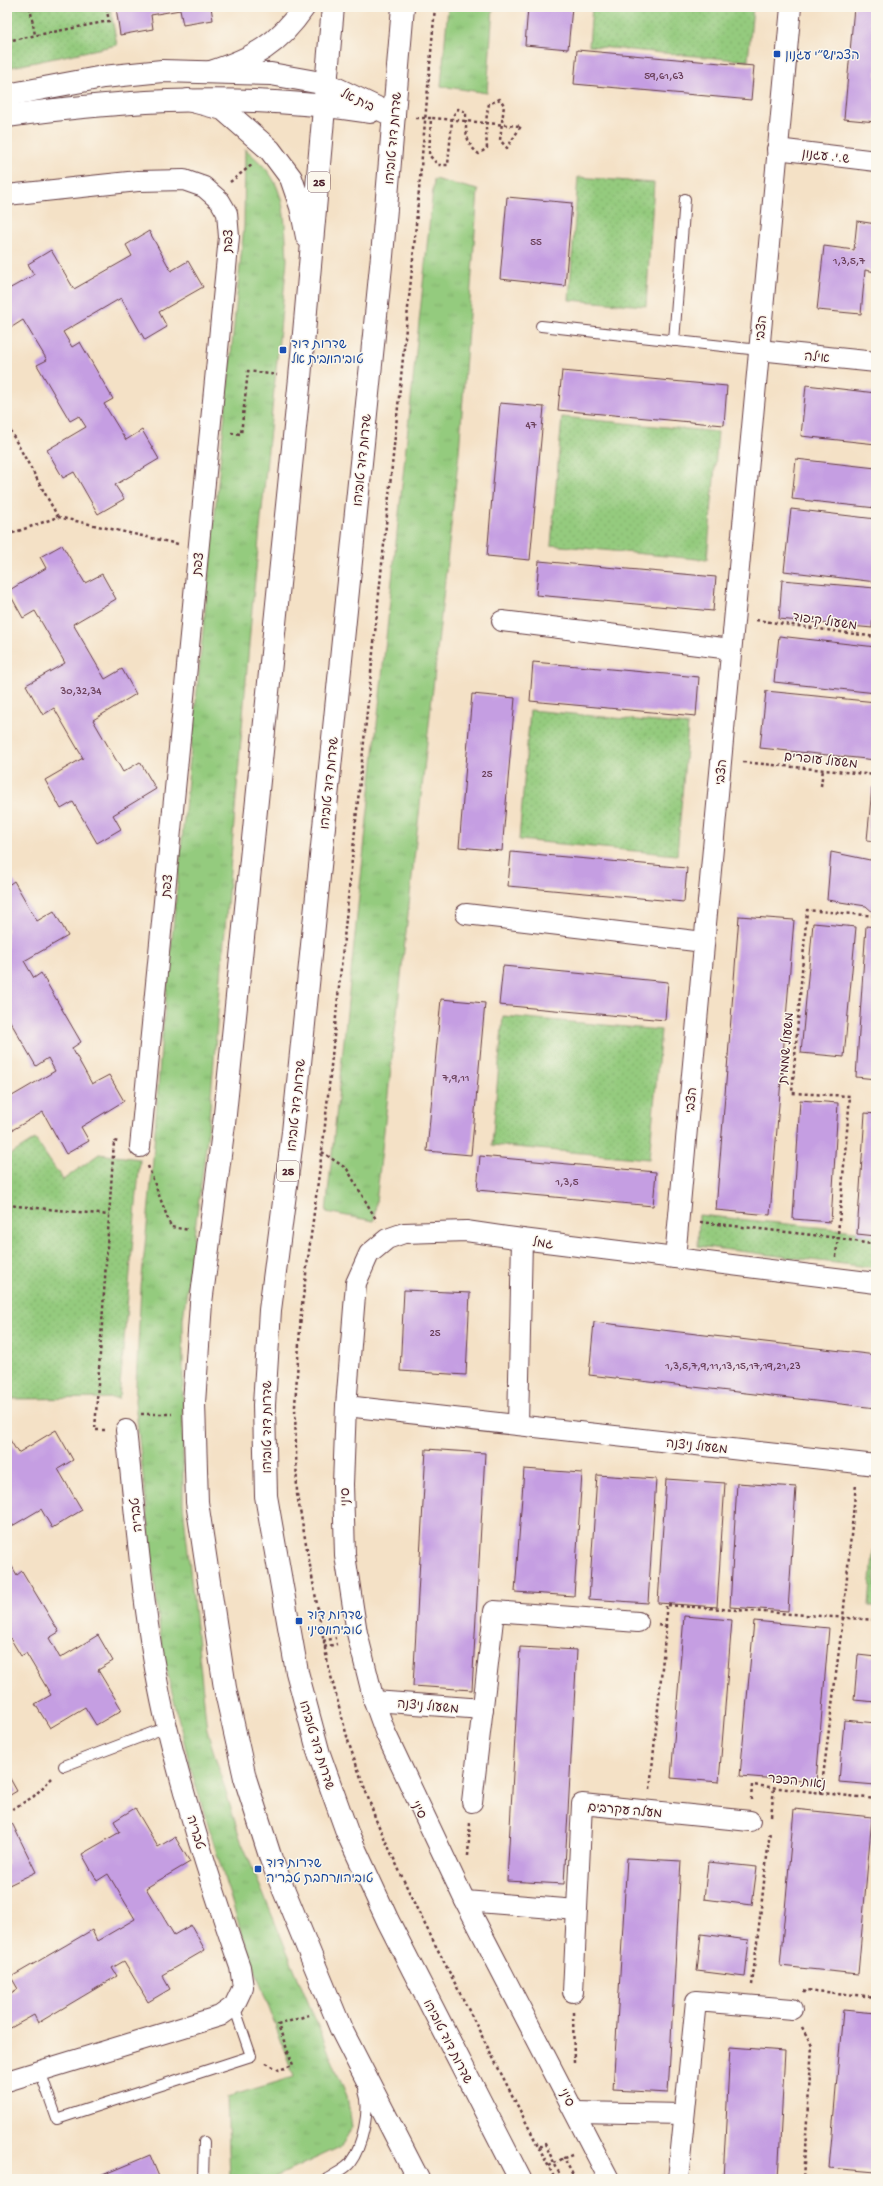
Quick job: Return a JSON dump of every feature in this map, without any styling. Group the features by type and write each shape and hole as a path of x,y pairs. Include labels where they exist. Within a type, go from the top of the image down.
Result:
{"main road":[{"path":"211,72 243,62 259,52 280,37 304,7"},
{"name":"25","path":"334,7 312,259 224,1124 201,1303 194,1403 197,1502 225,1688 245,1778 271,1859 341,2029 418,2179"},
{"name":"שדרות דוד טוביהו","path":"403,7 382,256 293,1132 270,1310 264,1405 266,1496 297,1672 319,1754 347,1832 388,1921 520,2179"},
{"name":"בית אל","path":"7,95 103,77 162,71 271,74 326,95 394,116"},
{"name":"בית אל","path":"7,116 138,102 227,100 326,95"},
{"path":"188,100 223,109 270,150 291,178 301,207 312,259"}],"street":[{"name":"הצבי","path":"675,1258 776,149 791,7"},
{"name":"ש.י. עגנון","path":"776,149 876,161"},
{"name":"צפת","path":"7,195 138,181 184,180 204,187 214,195 227,213 229,236 140,1147"},
{"name":"אילה","path":"758,350 876,362"},
{"path":"502,621 731,649"},
{"path":"466,914 704,942"},
{"name":"גמל","path":"346,1406 356,1283 370,1254 387,1239 404,1233 466,1231 876,1283"},
{"path":"518,1425 522,1239"},
{"name":"משעול ניצנה","path":"346,1406 867,1464"},
{"name":"סיני","path":"346,1406 343,1484 345,1555 357,1633 374,1701 410,1787 465,1901 609,2179"},
{"name":"טבריה","path":"126,1430 146,1613 167,1727 185,1793 240,1967 243,1987 234,2006"},
{"path":"472,1802 494,1611 638,1622"},
{"name":"משעול ניצנה","path":"374,1701 483,1709"},
{"name":"מעלה עקרבים","path":"573,1992 582,1804 750,1821"},
{"path":"465,1901 577,1910"},
{"path":"678,2179 696,2001 792,2009"},
{"path":"11,2081 40,2070 220,2016 234,2006"},
{"path":"575,2112 684,2114"}],"lane":[{"path":"674,341 685,199"},
{"path":"541,326 758,350"},
{"path":"64,1766 167,1727"},
{"path":"40,2070 57,2119 251,2056 234,2006"},
{"path":"327,2179 350,2164 361,2143 367,2100 341,2029"},
{"path":"203,2179 204,2142"}],"path":[{"path":"30,7 35,35"},
{"path":"7,41 109,21 106,7"},
{"path":"435,7 413,260 322,1152 301,1313 296,1406 297,1494 328,1665 349,1744 376,1820 416,1907 555,2179"},
{"path":"394,116 425,119 431,118 452,120 466,121 486,123 502,125 521,126 507,148 500,140 502,125 504,105 500,100 489,104 486,123 487,148 479,154 473,149 466,138 466,121 466,112 458,109 452,120 448,165 438,164 429,155 431,118"},
{"path":"231,181 254,163"},
{"path":"226,432 241,434 248,372 300,378"},
{"path":"7,425 58,517"},
{"path":"7,535 58,517 199,548"},
{"name":"משעול קיפוד","path":"772,623 876,637"},
{"name":"משעול עופרים","path":"764,764 876,775"},
{"path":"821,786 823,770"},
{"name":"משעול שממית","path":"834,1278 850,1096 792,1093 807,910 876,916"},
{"path":"126,1430 95,1430 114,1141 140,1147 172,1227 210,1233"},
{"path":"322,1152 347,1169 387,1239"},
{"path":"7,1205 109,1215"},
{"path":"679,1220 838,1238 876,1246"},
{"path":"140,1414 156,1414"},
{"path":"821,1793 843,1618 867,1464"},
{"path":"647,1811 666,1627 666,1605 876,1620"},
{"path":"638,1622 666,1627"},
{"path":"7,1812 33,1797 64,1766"},
{"name":"נאות הככר","path":"750,1821 752,1785 876,1799"},
{"path":"771,1819 774,1788"},
{"path":"468,1863 472,1802"},
{"path":"750,2005 770,1827"},
{"path":"804,2179 812,2046 792,2009 806,1990 876,1997"},
{"path":"573,1992 574,2067"},
{"path":"251,2056 279,2070 293,2065 278,2025 331,2007"},
{"path":"539,2147 545,2144 562,2179"},
{"path":"549,2166 564,2158"}],"green space":[{"path":"7,7 110,7 117,45 7,68"},
{"path":"448,7 493,7 487,93 441,86"},
{"path":"592,7 753,7 748,61 589,46"},
{"path":"245,149 265,168 277,188 284,211 287,260 252,609 208,1131 183,1319 183,1504 207,1730 240,1838 347,2096 352,2127 340,2147 271,2179 230,2179 227,2097 294,2077 239,1925 191,1770 162,1651 135,1402 141,1287 152,1173 161,1046 244,226"},
{"path":"578,177 654,183 646,306 569,300"},
{"path":"434,179 478,190 459,453 374,1221 326,1212"},
{"path":"562,417 718,432 707,560 551,545"},
{"path":"530,710 688,725 677,855 519,840"},
{"path":"503,1016 661,1030 649,1159 492,1145"},
{"path":"35,1139 63,1180 99,1154 140,1159 119,1398 7,1399 7,1157"},
{"path":"699,1215 876,1233 876,1268 698,1246"},
{"path":"876,1517 876,1607 869,1606"}],"building":[{"path":"116,7 211,7 213,20 183,25 180,10 151,15 153,29 120,35"},
{"path":"528,7 572,7 568,49 525,45"},
{"path":"854,7 876,7 876,122 844,119"},
{"path":"577,50 754,66 751,100 574,84"},
{"path":"507,197 572,203 565,286 500,279"},
{"path":"857,221 876,224 876,272 865,270 861,314 817,310 824,246 854,250"},
{"path":"149,231 171,271 188,261 203,287 159,312 167,327 145,340 121,298 63,332 72,347 80,342 113,399 104,404 126,440 142,430 159,459 115,485 124,499 98,514 74,472 63,478 47,450 86,427 79,416 70,421 37,365 47,360 23,320 12,327 7,318 7,290 34,275 28,264 51,250 74,289 132,256 126,245"},
{"path":"562,371 727,386 724,425 558,410"},
{"path":"806,385 876,393 876,444 801,436"},
{"path":"500,403 544,407 530,560 487,556"},
{"path":"796,459 876,468 876,508 792,499"},
{"path":"791,509 876,519 876,582 784,571"},
{"path":"62,545 85,583 102,574 116,599 73,624 105,679 122,669 136,694 93,720 123,772 140,762 156,789 113,815 121,829 97,843 73,802 61,809 45,780 83,758 54,708 43,715 26,685 65,663 35,611 23,618 8,591 46,568 40,557"},
{"path":"539,561 716,577 713,611 536,595"},
{"path":"782,580 875,588 872,628 779,619"},
{"path":"779,636 876,647 876,693 774,682"},
{"path":"533,662 699,677 696,716 530,701"},
{"path":"766,691 876,702 876,760 760,748"},
{"path":"472,694 515,698 502,851 459,847"},
{"path":"872,788 876,788 876,841 867,840"},
{"path":"511,852 687,868 684,902 508,886"},
{"path":"831,852 870,860 876,855 876,915 866,906 827,900"},
{"path":"14,881 37,921 54,911 68,936 24,961 34,978 41,973 81,1042 72,1048 92,1084 109,1075 124,1101 81,1127 89,1141 66,1154 43,1112 7,1133 7,1099 55,1071 48,1058 36,1066 7,1016 7,990 9,989 7,985 7,886"},
{"path":"739,916 794,920 770,1215 716,1210"},
{"path":"813,923 856,927 844,1057 801,1053"},
{"path":"866,926 876,927 876,1079 856,1077"},
{"path":"503,966 668,982 665,1020 499,1005"},
{"path":"441,999 485,1003 471,1155 427,1151"},
{"path":"800,1100 838,1103 831,1222 793,1219"},
{"path":"865,1113 876,1114 876,1236 857,1234"},
{"path":"480,1156 656,1172 653,1206 477,1190"},
{"path":"404,1290 470,1293 466,1375 400,1371"},
{"path":"594,1322 876,1355 876,1408 589,1375"},
{"path":"56,1430 73,1460 58,1469 82,1510 52,1528 41,1509 7,1529 7,1435 18,1453"},
{"path":"426,1449 485,1453 472,1690 413,1686"},
{"path":"524,1469 582,1473 574,1596 515,1592"},
{"path":"597,1475 656,1479 648,1603 589,1599"},
{"path":"666,1479 725,1483 717,1607 658,1603"},
{"path":"737,1483 796,1487 788,1611 730,1607"},
{"path":"7,1558 17,1575 22,1571 59,1632 49,1638 60,1658 98,1635 113,1661 98,1670 122,1710 96,1725 85,1707 50,1728 35,1704 51,1695 26,1653 21,1656 7,1633"},
{"path":"684,1616 732,1620 719,1782 671,1778"},
{"path":"754,1621 829,1628 816,1782 740,1776"},
{"path":"520,1647 577,1650 564,1884 507,1881"},
{"path":"858,1655 876,1657 876,1702 854,1700"},
{"path":"844,1720 876,1723 876,1785 839,1782"},
{"path":"7,1773 17,1791 7,1797"},
{"path":"135,1808 158,1847 175,1837 190,1862 146,1888 174,1935 191,1925 205,1950 162,1975 170,1989 148,2002 124,1961 112,1968 117,1976 38,2023 34,2015 7,2030 7,1995 18,1989 11,1977 92,1930 97,1941 135,1919 108,1874 97,1881 82,1854 120,1832 114,1821"},
{"path":"794,1809 872,1817 858,1974 780,1966"},
{"path":"12,1823 36,1872 7,1886 7,1825"},
{"path":"627,1858 681,1861 668,2093 613,2090"},
{"path":"708,1862 757,1867 752,1905 704,1899"},
{"path":"701,1934 749,1940 745,1977 697,1971"},
{"path":"876,1963 876,1981 874,1980"},
{"path":"843,2010 876,2013 876,2172 829,2168"},
{"path":"730,2047 785,2051 778,2179 723,2179"},
{"path":"150,2155 160,2179 93,2179"}],"place":[{"name":"הצבי/ש״י עגנון","path":"777,54"},
{"name":"שדרות דוד טוביהו/בית אל","path":"283,350"},
{"name":"שדרות דוד טוביהו/סיני","path":"299,1621"},
{"name":"שדרות דוד טוביהו/רחבת טבריה","path":"258,1869"}]}
